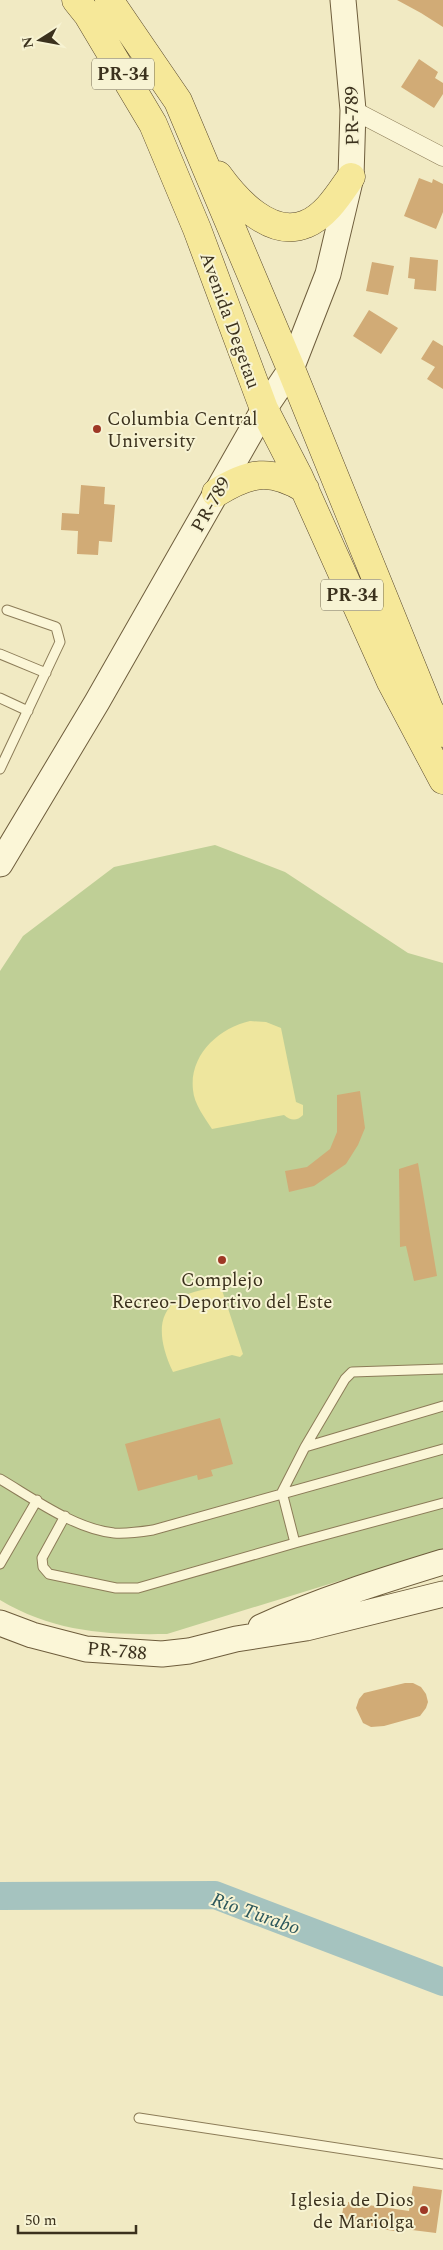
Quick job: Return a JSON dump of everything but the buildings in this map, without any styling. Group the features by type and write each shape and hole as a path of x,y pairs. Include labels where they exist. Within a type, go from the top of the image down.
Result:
{"main road":[{"name":"Avenida Degetau","path":"76,0 88,15 153,124 197,229 264,409 304,489 391,682 443,780"},
{"name":"Avenida Degetau","path":"108,0 178,102 291,369 429,709 443,733"},
{"path":"192,137 235,199 268,222 291,228 307,224 332,204 351,177"},
{"path":"216,493 242,479 259,474 276,475 304,489"}],"street":[{"name":"PR-789","path":"0,864 97,702 264,409 291,369 328,274 351,177 352,110 343,0"},
{"path":"352,110 443,157"},
{"name":"PR-788","path":"236,1639 310,1605 359,1587 443,1562"},
{"name":"PR-788","path":"0,1623 32,1635 86,1649 162,1654 189,1651 236,1639 306,1628 443,1594"}],"lane":[{"path":"0,769 60,642 56,627 7,610"},
{"path":"0,654 46,674"},
{"path":"0,698 28,711"},
{"path":"0,745 10,749"},
{"path":"295,1543 282,1492 344,1379 352,1372 443,1369"},
{"path":"305,1447 443,1406"},
{"path":"0,1479 82,1526 97,1530 132,1533 153,1530 282,1492 443,1449"},
{"path":"0,1564 37,1500"},
{"path":"66,1516 42,1558 43,1567 49,1574 116,1588 138,1588 443,1503"},
{"path":"139,2118 443,2164"}],"green space":[{"name":"Complejo Recreo-Deportivo del Este","path":"215,845 285,872 408,953 443,963 443,1549 167,1634 123,1634 81,1629 40,1619 0,1600 0,971 23,936 114,867"}],"sand":[{"path":"250,1021 266,1022 281,1028 296,1102 303,1105 303,1115 292,1119 284,1115 212,1129 195,1100 193,1077 196,1065 208,1045 217,1037 227,1030"},
{"path":"221,1287 243,1354 240,1357 232,1355 173,1372 162,1338 162,1324 166,1312 174,1303 186,1295 201,1290"}],"waterway":[{"name":"Río Turabo","path":"0,1896 215,1895 443,1982"}],"place":[{"name":"Columbia Central University","path":"97,429"},
{"name":"Complejo Recreo-Deportivo del Este","path":"222,1260"},
{"name":"Iglesia de Dios de Mariolga","path":"424,2210"}]}
